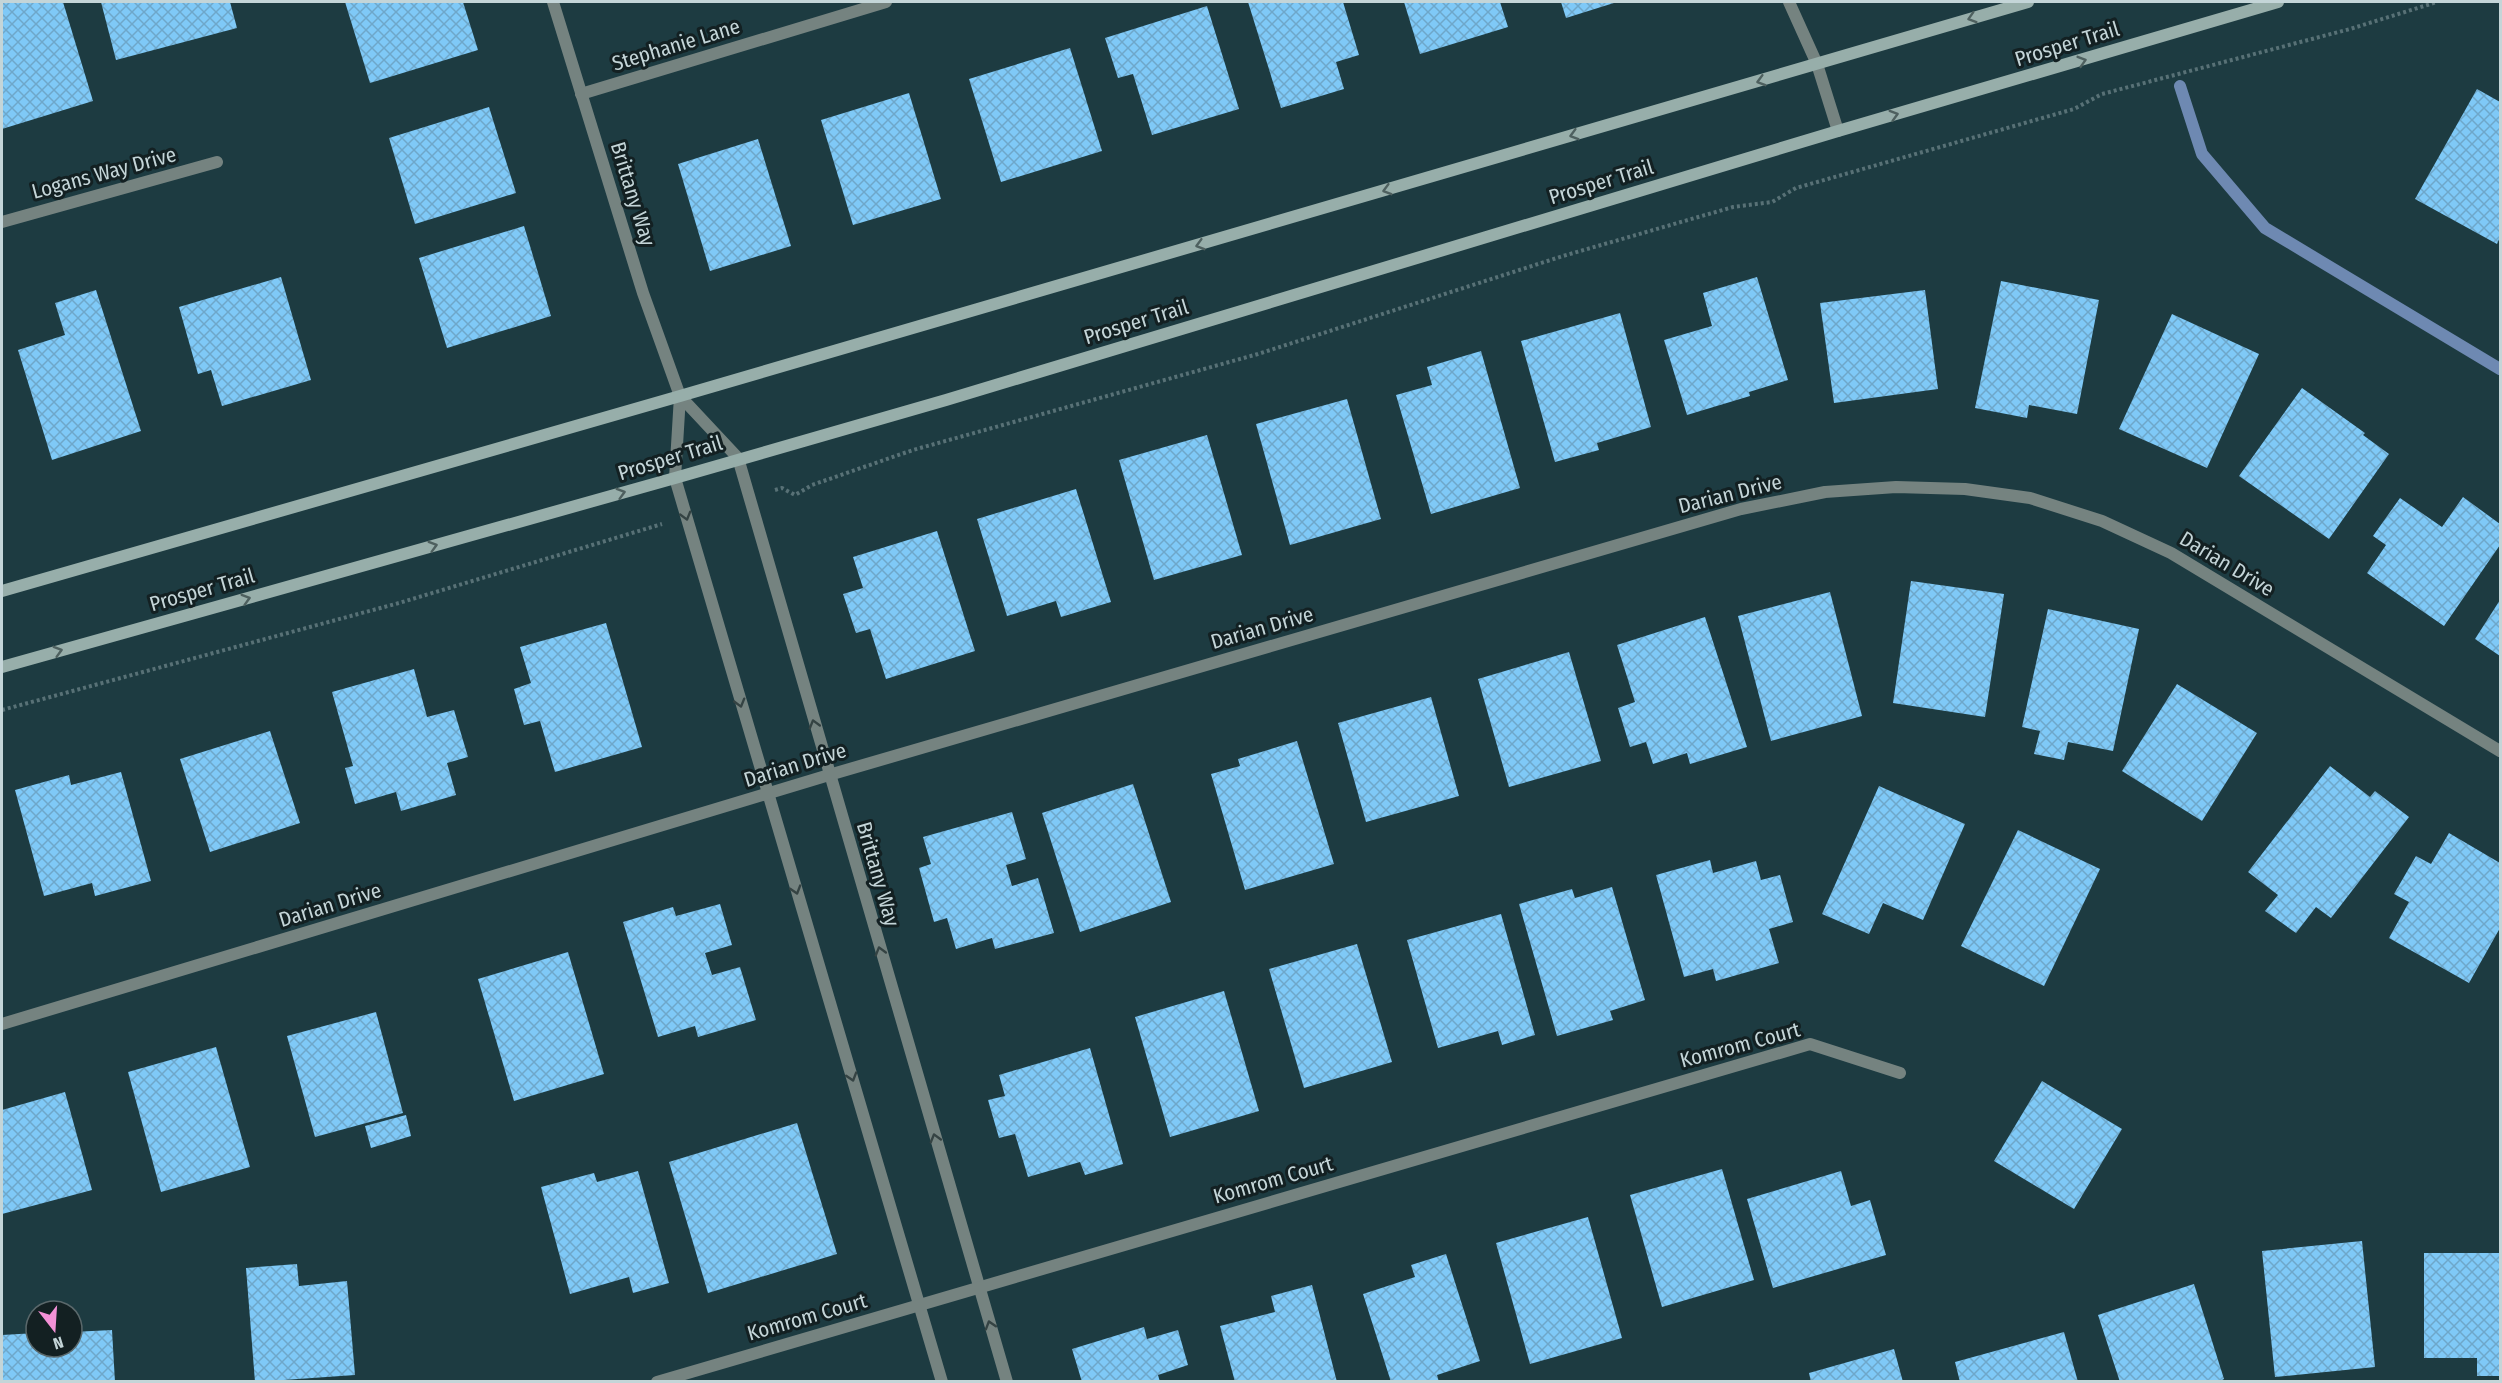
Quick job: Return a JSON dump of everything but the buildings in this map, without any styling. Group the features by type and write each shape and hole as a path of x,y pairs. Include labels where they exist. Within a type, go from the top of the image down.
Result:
{"main road":[{"path":"2,591 680,396 2028,2"},
{"name":"Prosper Trail","path":"2,667 946,400 1838,131 2278,2"}],"street":[{"name":"Brittany Way","path":"553,2 643,293 680,396 675,478 942,1382"},
{"name":"Stephanie Lane","path":"581,94 886,2"},
{"path":"1789,2 1817,64 1838,131"},
{"name":"Logans Way Drive","path":"2,222 217,162"},
{"name":"Brittany Way","path":"680,396 738,458 1006,1382"},
{"name":"Darian Drive","path":"2,1024 829,775 1741,509 1825,492 1896,486 1965,489 2030,498 2102,521 2171,553 2500,751"},
{"name":"Komrom Court","path":"657,1382 1810,1044 1900,1073"}],"path":[{"path":"749,498 782,488 795,495 812,485 913,450 1258,354 1563,256 1710,213 1733,207 1773,202 1796,188 2074,109 2102,94 2349,29 2437,2"},
{"path":"2,710 399,603 686,518"}],"waterway":[{"path":"2180,86 2202,154 2265,228 2500,369"}]}
